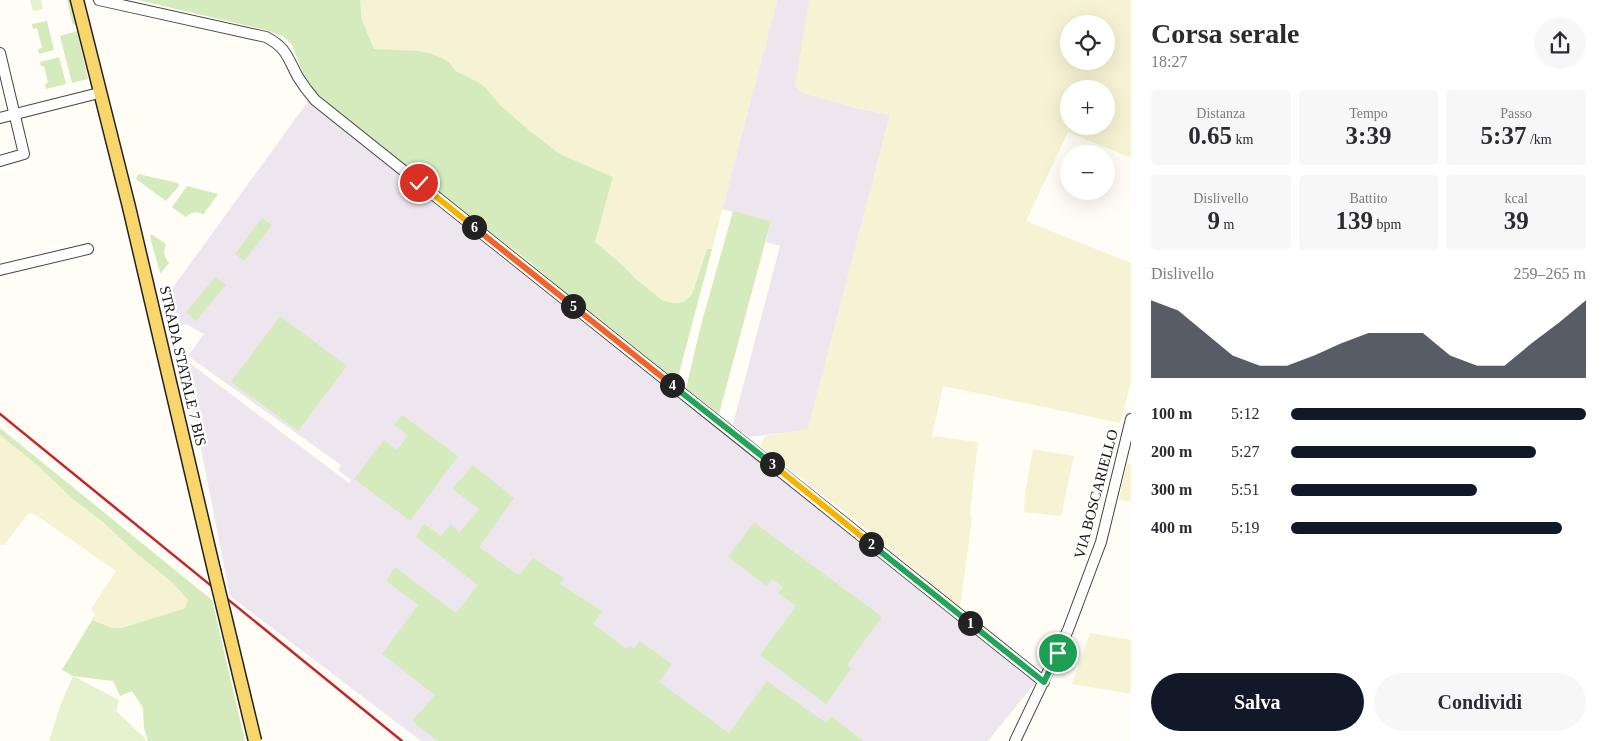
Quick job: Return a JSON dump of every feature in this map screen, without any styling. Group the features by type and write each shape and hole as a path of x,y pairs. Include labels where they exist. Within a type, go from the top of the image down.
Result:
{"main road":[{"name":"STRADA STATALE 7 BIS","path":"77,0 129,208 255,741"}],"street":[{"path":"99,0 266,36 276,42 286,51 299,79 315,100 1044,682"},
{"path":"0,53 24,154 0,160"},
{"path":"0,118 99,93"},
{"path":"0,270 88,249"},
{"name":"VIA BOSCARIELLO","path":"1016,741 1068,630 1101,542 1131,419"}],"shaded area":[{"path":"360,0 777,0 712,249 707,249 692,294 684,302 673,303 662,300 595,242 613,177 560,154 501,106 485,87 456,71 449,62 440,57 429,53 374,49 362,20"},
{"path":"777,0 809,0 852,107 890,115 808,430 748,437 733,424 780,246 766,242 771,221 722,209"},
{"path":"807,0 1131,0 1131,158 1115,151 1115,145 1100,145 1075,135 1115,135 1115,80 1060,80 1060,135 1067,135 1062,145 1060,145 1060,149 1026,221 1131,263 1131,382 1120,423 943,386 932,436 978,442 970,514 972,519 960,608 861,525 760,446 764,436 808,429 890,115 802,93 795,86 809,1"},
{"path":"309,100 1036,682 988,741 421,741 230,596 183,358 349,483 351,480 338,470 341,465 188,356 204,334 186,324 170,328 166,297"},
{"path":"0,435 174,584 188,600 185,608 122,628 102,625 92,620 95,614 91,609 116,571 33,513 29,513 4,545 0,545"},
{"path":"1033,449 1074,456 1061,516 1024,512 1025,493"},
{"path":"1127,463 1131,464 1131,502 1119,499"},
{"path":"1090,633 1131,640 1131,694 1072,684"}],"green space":[{"path":"30,0 41,0 43,9 33,11"},
{"path":"67,0 72,0 77,24 73,25"},
{"path":"138,0 360,0 362,20 374,49 418,51 440,57 449,62 456,71 485,87 501,106 560,154 613,177 595,242 662,300 673,303 684,302 692,294 707,249 712,249 677,381 328,103 315,91 303,73 292,45 284,37 266,30"},
{"path":"47,21 54,50 39,54 38,49 42,48 37,28 33,29 32,24"},
{"path":"77,31 88,79 72,83 60,36"},
{"path":"59,57 66,84 46,89 45,84 48,83 44,66 41,66 40,62"},
{"path":"138,174 178,183 179,186 166,201 136,179"},
{"path":"187,186 218,194 203,215 195,213 186,217 172,207"},
{"path":"733,211 771,221 719,414 686,388 701,325"},
{"path":"262,218 272,225 244,261 235,254"},
{"path":"151,234 166,244 164,254 169,263 161,273 150,237"},
{"path":"215,277 226,285 196,321 186,312"},
{"path":"280,316 347,366 298,431 231,382"},
{"path":"402,415 458,456 410,521 354,479 384,440 397,450 408,435 394,425"},
{"path":"0,428 212,600 245,741 148,741 144,728 143,708 132,691 120,696 113,681 73,676 62,670 92,620 112,628 122,628 185,608 188,600 174,584 0,435"},
{"path":"473,465 514,498 479,547 519,575 533,558 564,578 560,584 602,611 593,624 627,649 630,646 634,649 640,641 672,664 659,682 729,733 767,681 826,723 831,716 863,741 437,741 412,721 435,695 382,654 418,605 386,581 395,567 456,613 478,585 416,537 424,524 441,536 451,524 459,533 479,509 452,489"},
{"path":"754,522 882,617 847,665 851,669 826,704 760,655 796,606 778,593 783,587 772,579 767,586 728,557"},
{"path":"73,676 119,700 116,711 148,741 49,741 60,706"}],"railway":[{"path":"0,414 402,741"}],"route":[{"path":"419,183 1044,682 1058,653"}]}
